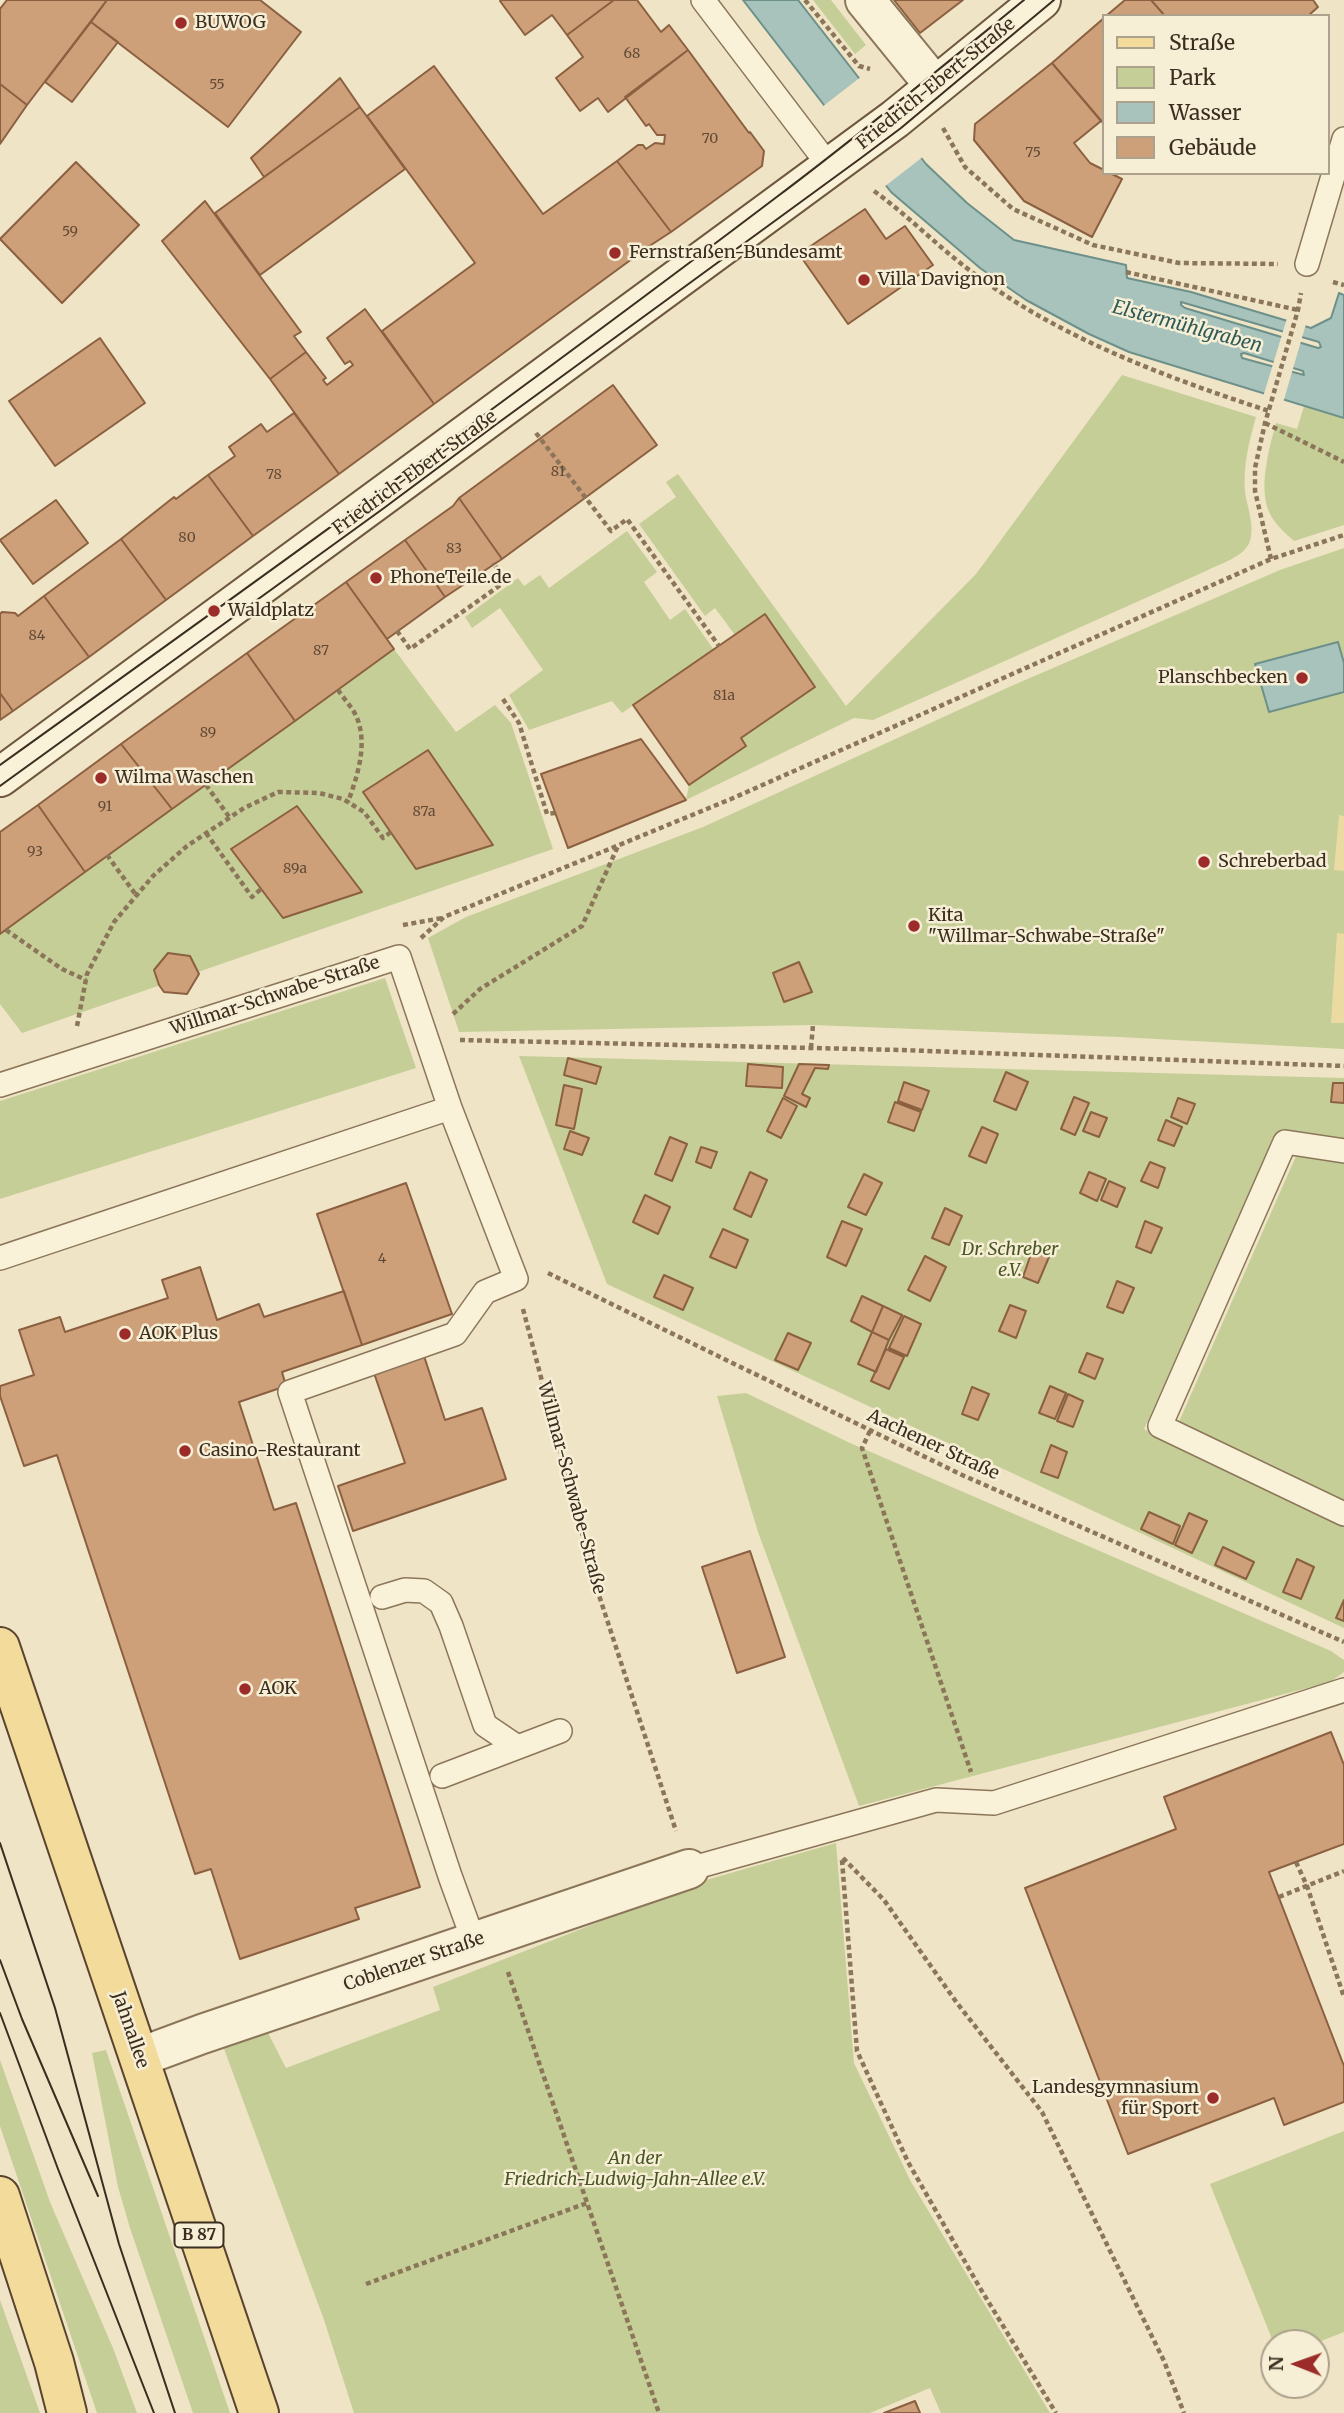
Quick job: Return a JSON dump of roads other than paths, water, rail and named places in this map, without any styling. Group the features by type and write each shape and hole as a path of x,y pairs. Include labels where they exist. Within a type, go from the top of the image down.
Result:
{"main road":[{"path":"865,0 937,104"},
{"name":"Friedrich-Ebert-Straße","path":"0,777 895,119 937,104 1041,0"},
{"name":"Jahnallee","path":"0,1647 259,2413"},
{"name":"Coblenzer Straße","path":"140,2057 689,1869"},
{"path":"0,2196 54,2362 66,2413"}],"lane":[{"path":"704,0 842,158"},
{"path":"1307,264 1344,139"},
{"name":"Willmar-Schwabe-Straße","path":"0,1085 399,957 450,1108 516,1279 485,1292 454,1335 290,1392 450,1876 485,1938"},
{"path":"0,1258 450,1108"},
{"path":"1344,1151 1285,1142 1160,1426 1344,1514"},
{"path":"382,1597 405,1590 424,1591 441,1603 452,1626 485,1725 516,1746"},
{"path":"689,1869 936,1800 994,1803 1344,1690"},
{"path":"442,1776 560,1731"}],"water":[{"name":"Elstermühlgraben","path":"743,0 798,0 926,164 967,203 1014,240 1126,265 1127,278 1191,292 1311,328 1331,318 1339,293 1344,295 1344,418 1129,352 1089,334 1026,300 980,268 891,192","holes":["1181,302 1319,342 1321,347 1185,308","1241,354 1303,371 1304,375 1242,358"]},
{"name":"Planschbecken","path":"1338,642 1344,663 1344,692 1269,712 1255,664"}],"tram line":[{"path":"0,765 391,483 682,268 840,148 1024,0"},
{"path":"0,786 861,158 901,128 1054,0"},
{"path":"0,1843 55,2008 119,2244 175,2413"},
{"path":"0,1960 22,2019 98,2196"},
{"path":"0,2013 154,2413"}],"place":[{"name":"BUWOG","path":"181,23"},
{"name":"Fernstraßen-Bundesamt","path":"615,253"},
{"name":"Villa Davignon","path":"864,280"},
{"name":"PhoneTeile.de","path":"376,578"},
{"name":"Waldplatz","path":"214,611"},
{"name":"Planschbecken","path":"1302,678"},
{"name":"Wilma Waschen","path":"101,778"},
{"name":"Schreberbad","path":"1204,862"},
{"name":"Kita \"Willmar-Schwabe-Straße\"","path":"914,926"},
{"name":"AOK Plus","path":"125,1334"},
{"name":"Casino-Restaurant","path":"185,1451"},
{"name":"AOK","path":"245,1689"},
{"name":"Landesgymnasium für Sport","path":"1213,2098"}],"park label":[{"name":"Dr. Schreber e.V.","path":"1010,1260"},
{"name":"An der Friedrich-Ludwig-Jahn-Allee e.V.","path":"635,2169"}]}
